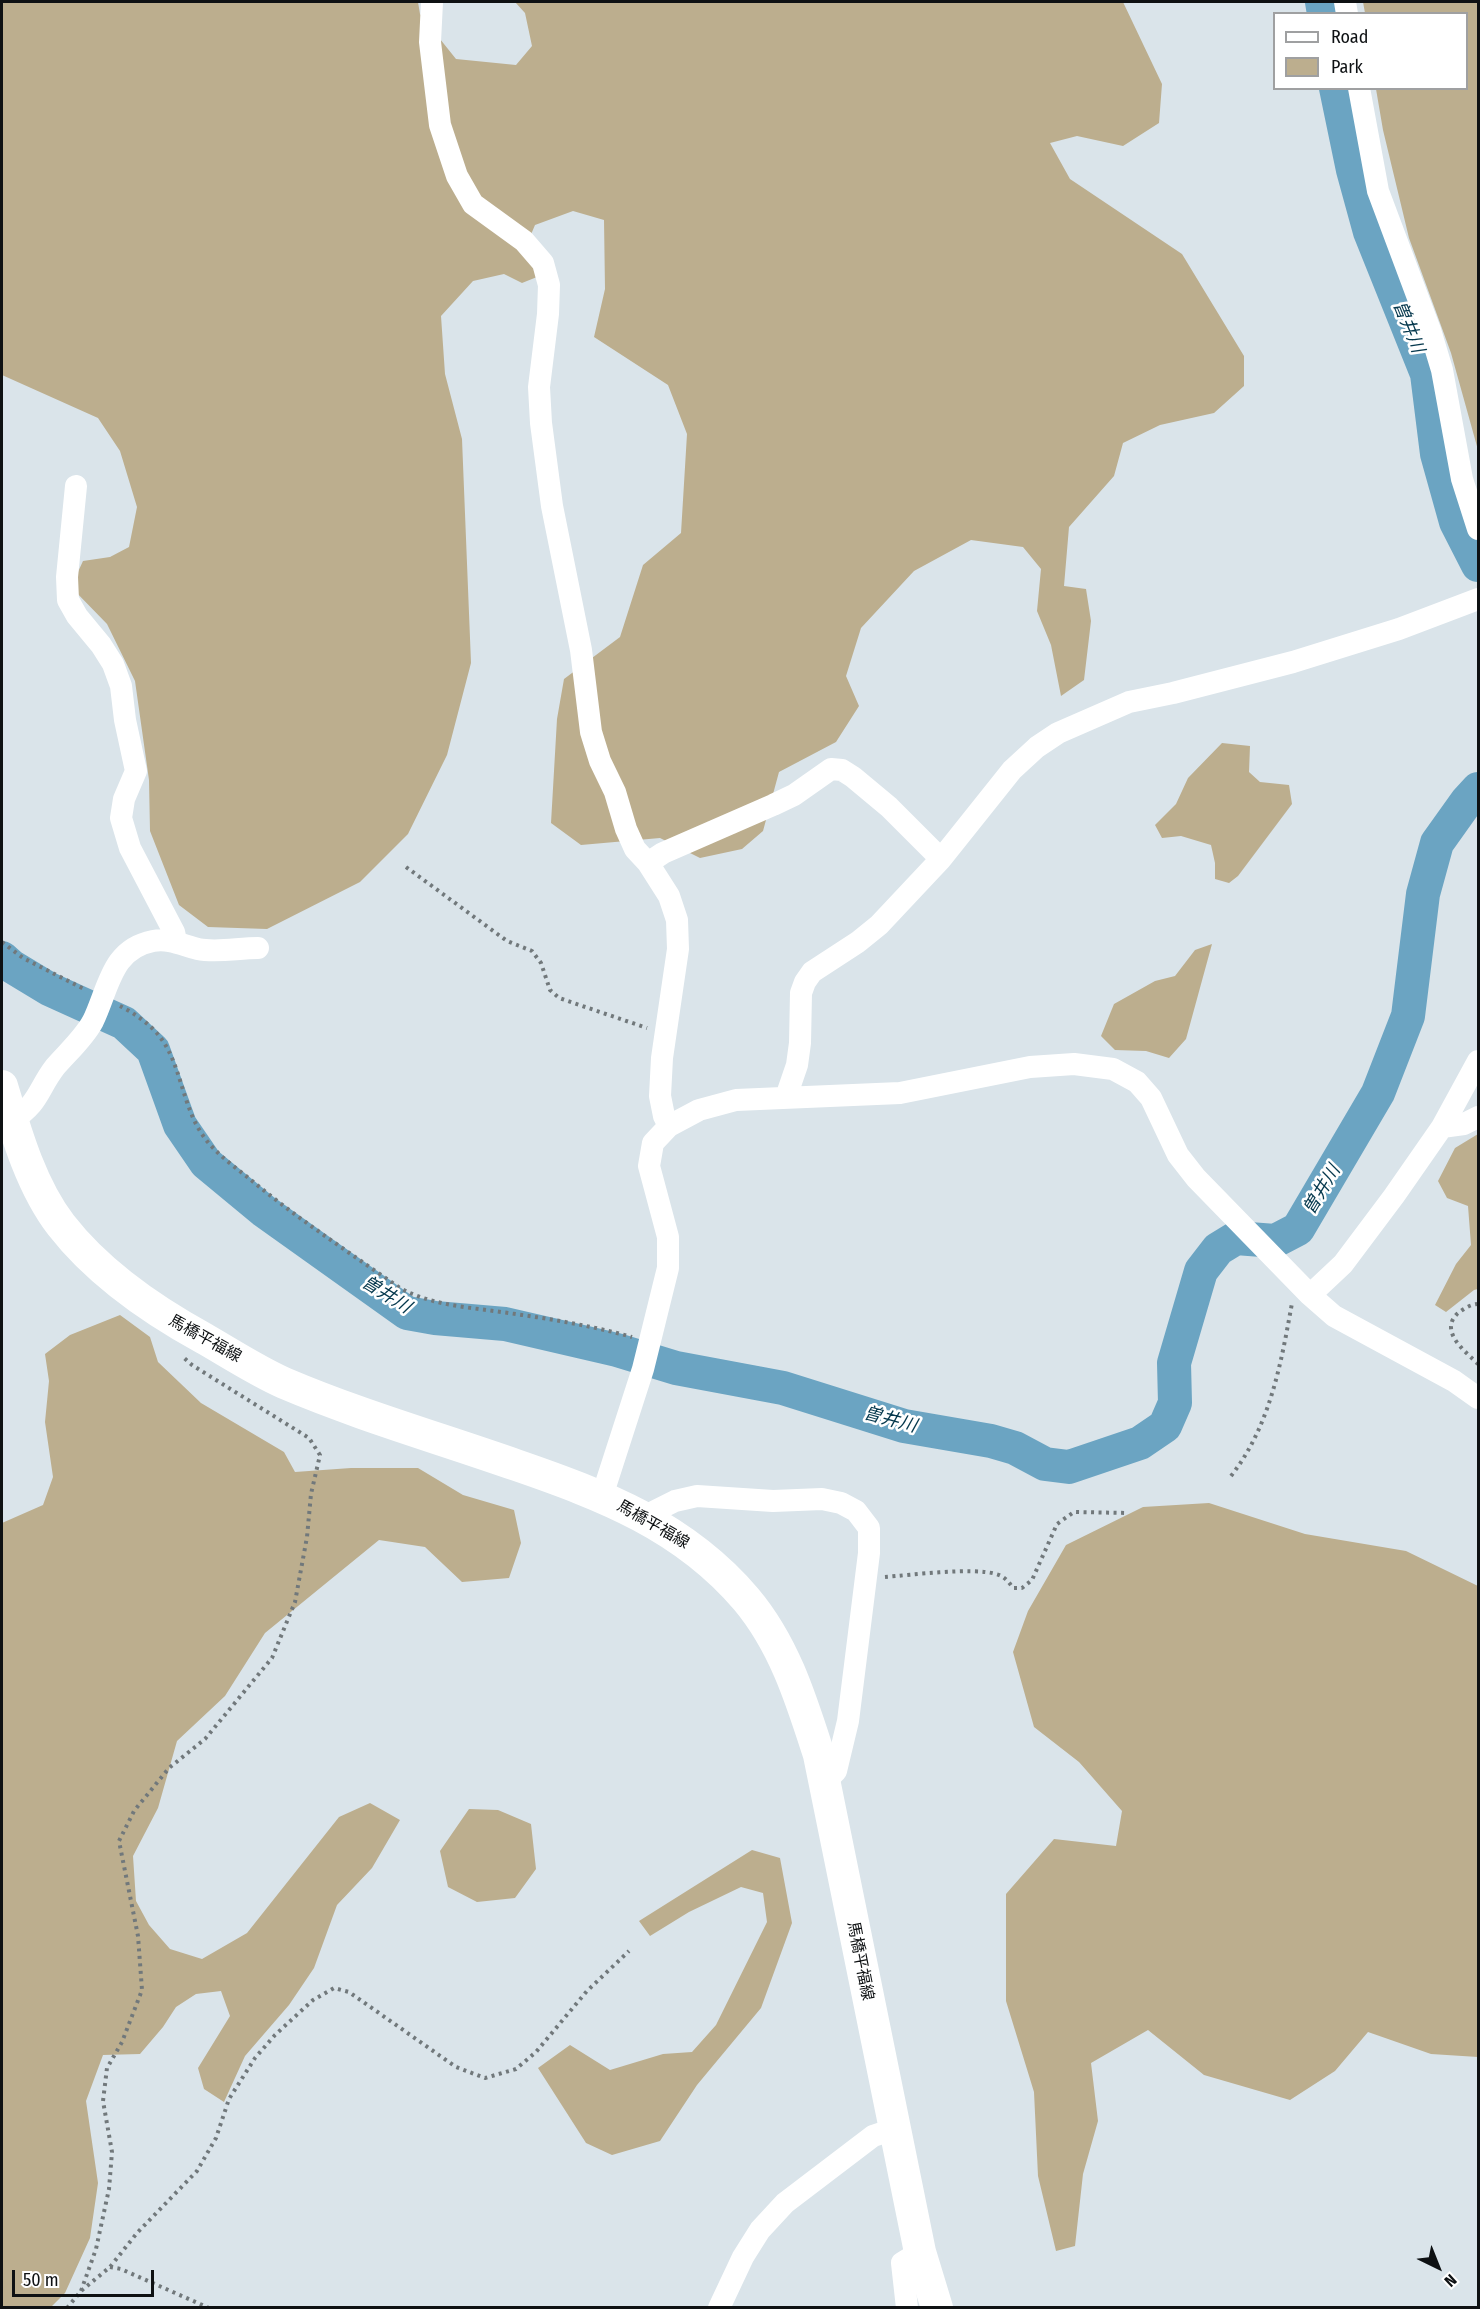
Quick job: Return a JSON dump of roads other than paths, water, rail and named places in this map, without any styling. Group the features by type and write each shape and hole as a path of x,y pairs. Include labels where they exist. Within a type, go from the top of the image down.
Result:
{"main road":[{"name":"馬橋平福線","path":"2,1086 12,1120 38,1187 60,1224 89,1256 128,1290 166,1317 281,1382 602,1496 681,1538 712,1564 745,1598 778,1645 798,1689 819,1755 920,2252 937,2307"}],"street":[{"path":"432,2 429,42 440,125 457,176 473,204 524,241 543,263 549,285 548,314 539,387 541,423 552,506 581,650 591,732 635,849 648,863 669,896 677,920 678,949 665,1034 660,1096 664,1116 669,1126"},
{"path":"1359,90 1378,191 1430,330 1442,370 1462,479 1479,529"},
{"path":"76,486 67,577 68,600 77,616 113,664 122,686 125,720 136,771 124,799 122,818 129,848 174,932 176,941"},
{"path":"786,1097 797,1065 801,993 812,972 858,942 879,925 941,859 1012,770 1037,747 1058,733 1129,702 1293,662 1399,629 1479,599"},
{"path":"648,863 680,845 794,795 831,769 842,770 853,777 889,807 941,859"},
{"path":"12,1120 24,1113 37,1099 52,1071 86,1032 119,960 136,945 155,940 176,941 199,949 258,948"},
{"path":"1306,1291 1343,1264 1442,1127 1479,1061"},
{"path":"602,1496 643,1369 668,1268 669,1237 649,1166 652,1143 669,1126 699,1110 736,1100 900,1093 1030,1067 1074,1064 1113,1069 1137,1082 1151,1098 1179,1155 1196,1178 1306,1291 1334,1316 1445,1376 1479,1398"},
{"path":"1442,1127 1464,1125 1479,1117"},
{"path":"646,1518 675,1501 697,1496 773,1501 822,1499 841,1503 856,1511 869,1528 869,1553 848,1721 836,1771 824,1783"},
{"path":"719,2307 743,2257 760,2230 785,2203 873,2136 894,2129"},
{"path":"907,2307 902,2263 920,2252"}],"waterway":[{"name":"曽井川","path":"1322,2 1324,12"},
{"name":"曽井川","path":"1336,90 1353,170 1370,232 1427,374 1437,454 1456,522 1478,565"},
{"name":"曽井川","path":"2,958 49,989 124,1023 153,1050 180,1125 206,1163 264,1211 407,1313 435,1318 505,1324 617,1350 676,1368 783,1388 904,1426 991,1441 1015,1448 1045,1464 1069,1467 1140,1443 1165,1426 1175,1403 1174,1363 1201,1271 1218,1249 1236,1238 1275,1241 1298,1229 1378,1093 1408,1016 1423,894 1437,843 1478,789"}]}
